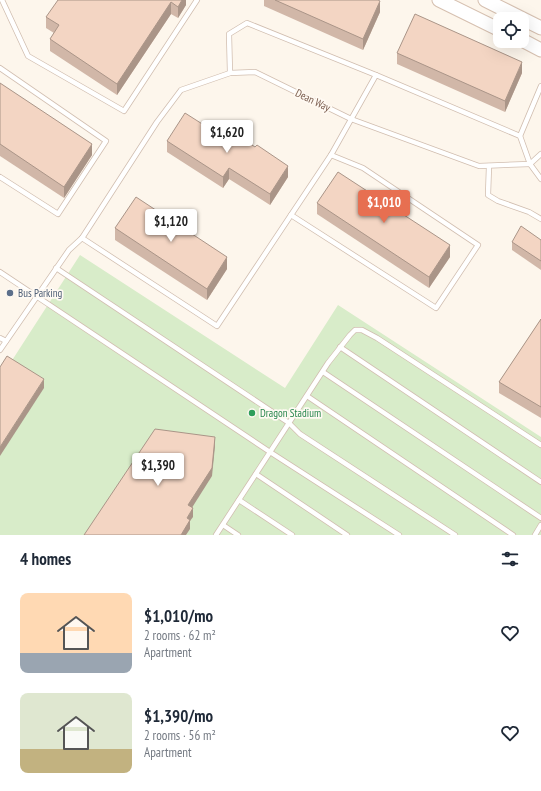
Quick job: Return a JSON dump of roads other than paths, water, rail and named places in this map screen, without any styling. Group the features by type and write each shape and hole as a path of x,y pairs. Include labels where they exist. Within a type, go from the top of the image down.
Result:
{"main road":[{"path":"439,0 493,27"},
{"path":"485,0 541,28"},
{"path":"529,44 541,50"}],"lane":[{"path":"2,0 28,56 124,110 197,0"},
{"path":"230,74 229,34 247,23 376,75 520,136"},
{"path":"0,68 106,141 58,214 0,177"},
{"name":"Dean Way","path":"0,350 69,250 82,238 157,122 181,90 230,74 256,72 351,119 479,166 530,164"},
{"path":"82,238 217,326 331,155 376,75"},
{"path":"541,86 520,136 530,164 541,179"},
{"path":"530,164 541,154"},
{"path":"291,215 436,308 478,245 363,168 331,155"},
{"path":"489,166 488,195 498,201 529,212 541,219"},
{"path":"56,268 289,423 300,434 455,535"},
{"path":"0,272 37,295 270,452 399,535"},
{"path":"216,535 323,372 340,347 355,330 362,330 541,445"},
{"path":"0,338 6,341"},
{"path":"340,347 541,482"},
{"path":"323,372 541,518"},
{"path":"307,396 513,535"},
{"path":"256,474 347,535"},
{"path":"239,500 292,535"},
{"path":"223,525 238,535"},
{"path":"535,535 541,526"}],"place":[{"name":"Bus Parking","path":"10,293"},
{"name":"Dragon Stadium","path":"252,413"}]}
